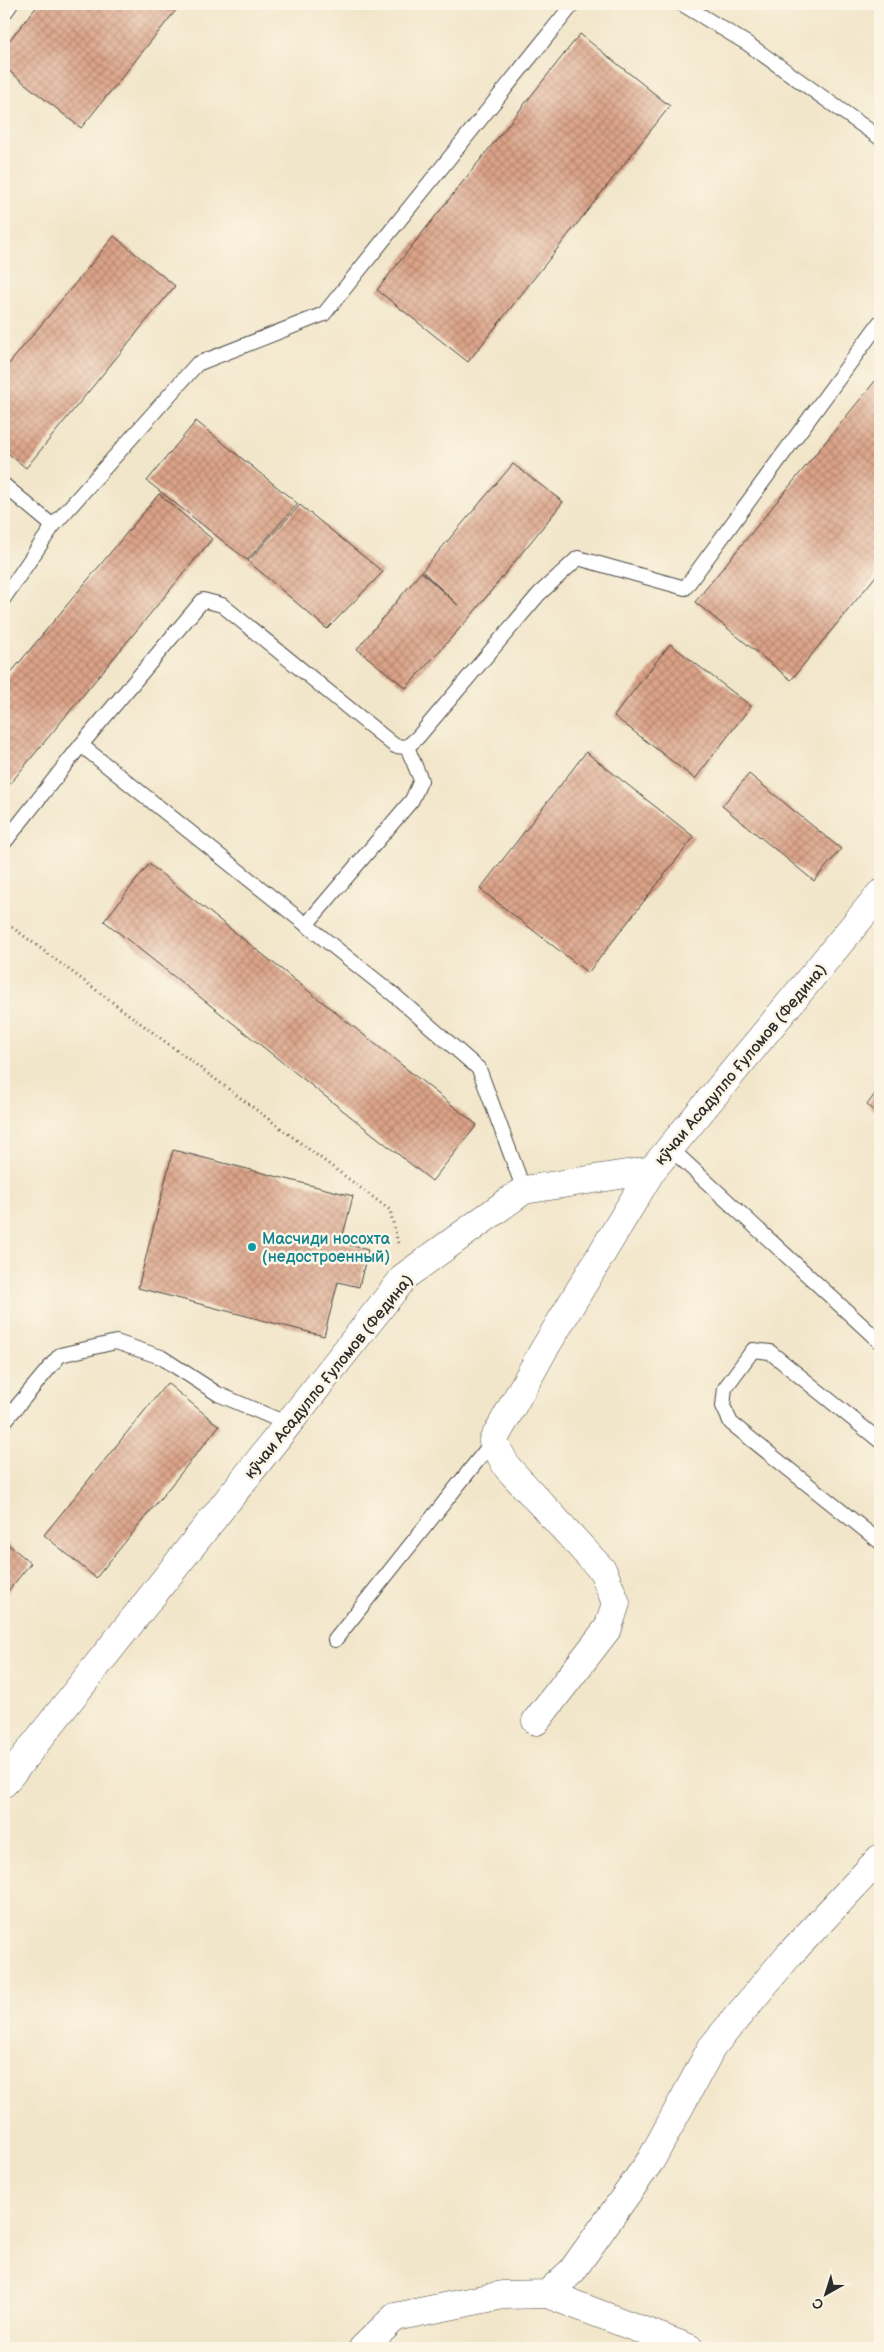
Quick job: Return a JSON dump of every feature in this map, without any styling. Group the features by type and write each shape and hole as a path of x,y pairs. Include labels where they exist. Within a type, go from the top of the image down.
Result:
{"street":[{"name":"кӯчаи Асадулло Ғуломов (Федина)","path":"4,1783 404,1276 524,1190 652,1170 880,894"},
{"path":"536,1721 608,1628 616,1603 604,1571 507,1467 493,1441 543,1351 652,1170"},
{"path":"547,2294 572,2270 651,2160 712,2047 788,1956 880,1858"},
{"path":"362,2348 396,2317 503,2295 547,2294 689,2348"}],"lane":[{"path":"4,14 11,4"},
{"path":"4,598 53,526 196,364 324,314 573,4"},
{"path":"682,4 748,44 880,138"},
{"path":"4,843 81,745 203,600 222,604 395,746 407,747 418,737 539,594 578,558 685,588 880,322"},
{"path":"4,485 53,526"},
{"path":"81,745 393,994 479,1069 524,1190"},
{"path":"306,925 412,800 420,780 407,747"},
{"path":"670,1148 880,1342"},
{"path":"4,1422 60,1354 116,1342 161,1357 218,1394 288,1424"},
{"path":"880,1441 770,1352 753,1350 725,1388 723,1406 731,1423 880,1542"},
{"path":"335,1640 493,1441"}],"path":[{"path":"4,921 390,1210 404,1276"}],"building":[{"path":"39,4 181,4 81,128 4,67 4,47"},
{"path":"580,34 670,106 468,362 377,290"},
{"path":"114,236 175,286 26,468 4,450 4,370"},
{"path":"880,375 880,571 791,680 695,602"},
{"path":"196,421 298,504 247,560 147,481"},
{"path":"513,464 563,502 470,617 406,688 357,649 421,572 459,606 422,571"},
{"path":"159,494 212,539 4,791 4,681"},
{"path":"300,505 383,572 327,629 248,561"},
{"path":"670,644 751,706 695,779 614,716"},
{"path":"586,752 694,837 588,973 480,889"},
{"path":"749,774 841,849 814,881 722,806"},
{"path":"149,864 477,1125 432,1181 104,921"},
{"path":"880,1087 880,1116 867,1105"},
{"name":"Масчиди носохта (недостроенный)","path":"173,1150 353,1196 341,1243 368,1250 359,1287 338,1282 324,1336 138,1288"},
{"path":"880,1178 880,1190 874,1185"},
{"path":"167,1383 219,1426 96,1578 44,1535"},
{"path":"4,1541 31,1563 4,1596"}],"place":[{"name":"Масчиди носохта (недостроенный)","path":"252,1247"}]}
